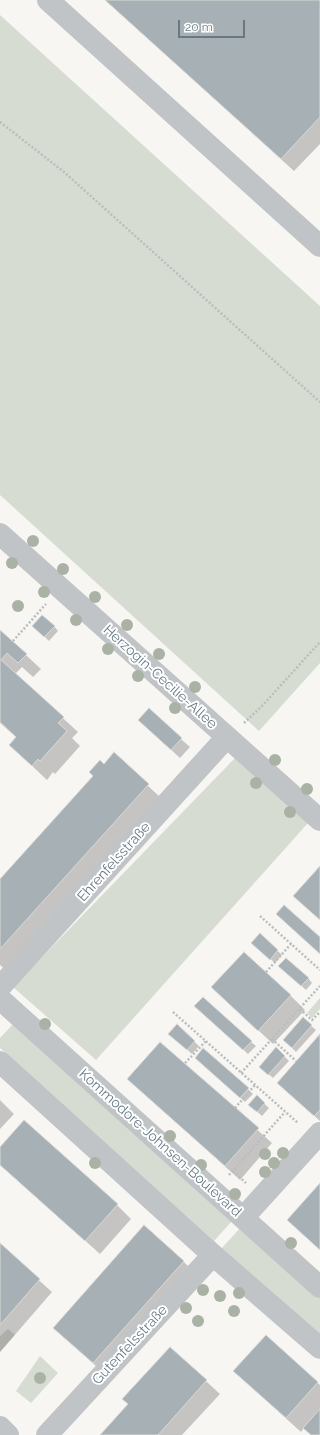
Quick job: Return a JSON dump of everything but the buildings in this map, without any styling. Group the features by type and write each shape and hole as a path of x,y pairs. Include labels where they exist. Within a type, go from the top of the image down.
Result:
{"street":[{"path":"48,0 320,246"},
{"name":"Herzogin-Cecilie-Allee","path":"0,534 320,820"},
{"name":"Ehrenfelsstraße","path":"0,986 228,737"},
{"name":"Kommodore-Johnsen-Boulevard","path":"0,999 320,1287"},
{"path":"0,1062 213,1255 320,1348"},
{"path":"244,1218 317,1136"},
{"name":"Gutenfelsstraße","path":"46,1435 213,1255"},
{"path":"0,1427 8,1435"}],"path":[{"path":"0,122 64,172 320,402"},
{"path":"13,641 61,587"},
{"path":"228,737 263,705 320,642"},
{"path":"260,916 320,970"},
{"path":"266,972 290,944"},
{"path":"242,1073 320,986"},
{"path":"300,1009 312,1020 320,1012"},
{"path":"173,1012 285,1112 317,1136"},
{"path":"272,1039 296,1061"},
{"path":"185,1063 206,1041"},
{"path":"235,1108 255,1085"},
{"path":"214,1192 285,1112"}],"shaded area":[{"path":"0,15 320,306 320,663 259,731 0,495"},
{"path":"236,757 308,823 96,1060 13,987"},
{"path":"320,998 320,1009 312,1018 307,1013"},
{"path":"14,1023 233,1220 214,1241 0,1048 0,1038"},
{"path":"241,1227 320,1298 320,1337 221,1249"},
{"path":"8,1329 15,1335 0,1352 0,1336"},
{"path":"40,1356 58,1373 31,1403 16,1391"}]}
